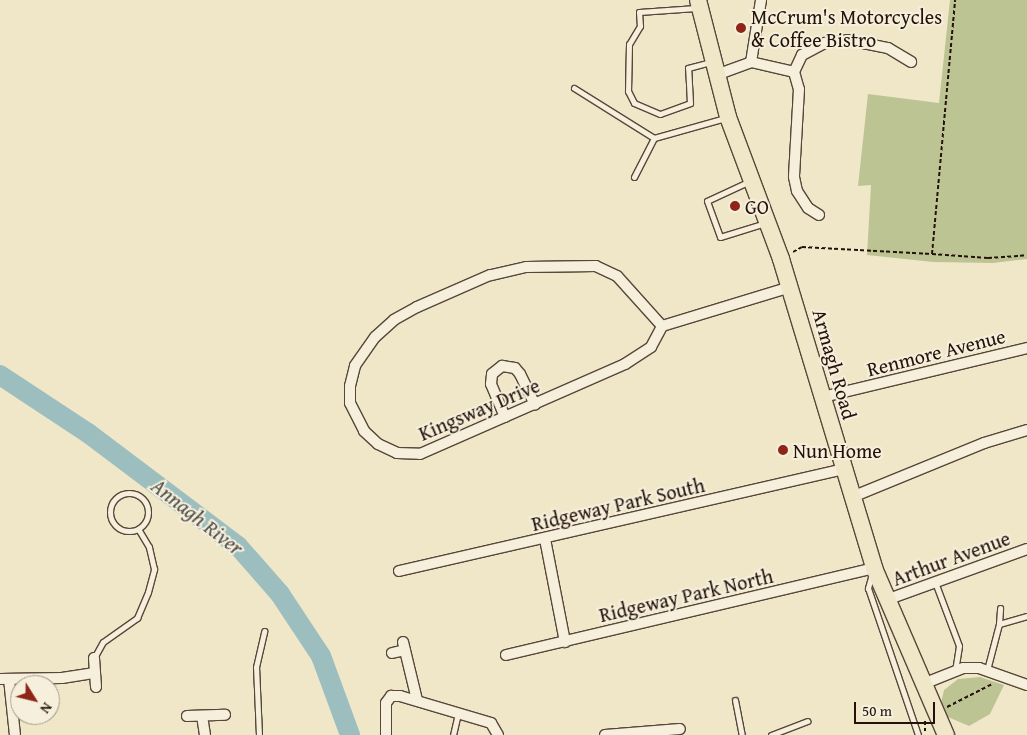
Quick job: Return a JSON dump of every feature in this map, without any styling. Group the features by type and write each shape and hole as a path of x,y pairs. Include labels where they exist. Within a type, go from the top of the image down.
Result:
{"main road":[{"name":"Armagh Road","path":"698,4 728,117 790,287 874,568 923,684 930,714 946,735"}],"street":[{"path":"751,62 762,0"},
{"path":"819,215 808,208 797,191 794,177 799,89 794,72 802,55 825,43 848,40 888,48 912,62"},
{"path":"715,68 751,62 794,72"},
{"name":"Kingsway Drive","path":"596,266 617,276 662,326 651,347 625,364 535,406 420,454 397,453 378,444 364,431 350,403 350,386 356,366 375,337 394,320 458,286 490,275 526,267 596,266"},
{"path":"662,326 790,287"},
{"name":"Renmore Avenue","path":"824,398 1027,348"},
{"path":"505,418 491,384 492,374 502,366 515,368 520,374 535,406"},
{"path":"852,497 984,443 1027,430"},
{"name":"Ridgeway Park South","path":"399,571 844,469"},
{"path":"545,539 565,642"},
{"name":"Arthur Avenue","path":"886,600 1027,549"},
{"name":"Ridgeway Park North","path":"506,655 874,568"},
{"path":"392,653 404,646 418,700"},
{"path":"94,658 96,687"},
{"path":"923,684 955,671 992,671 1027,684"},
{"path":"15,735 4,679 62,678 95,673"},
{"path":"386,735 386,703 391,696 418,700 492,723 498,735"},
{"path":"187,716 225,715"},
{"path":"202,716 205,735"},
{"path":"605,735 680,729"}],"lane":[{"path":"698,4 639,12 640,26 629,44 628,91 634,103 660,114 690,103 688,68 715,68"},
{"path":"574,88 654,138"},
{"path":"634,177 654,138 728,117"},
{"path":"751,180 707,200 720,237 768,223"},
{"path":"130,492 146,502 148,514 138,529 125,530 114,524 110,512 118,496 130,492"},
{"path":"94,658 103,642 136,618 145,599 154,569 149,547 138,529"},
{"path":"874,568 868,588 918,735"},
{"path":"935,582 959,646 955,671"},
{"path":"992,671 1000,608"},
{"path":"999,624 1027,616"},
{"path":"258,735 256,667 264,631"},
{"path":"735,700 742,735"},
{"path":"454,735 458,712"},
{"path":"771,735 807,722"}],"path":[{"path":"932,254 955,0"},
{"path":"781,260 802,247 988,258 1027,255"},
{"path":"926,735 930,714 994,684 992,671"}],"green space":[{"path":"950,0 1027,0 1027,259 993,263 933,262 867,255 871,185 858,186 868,94 939,103"},
{"path":"980,677 1004,685 990,714 969,726 948,717 941,703 944,690 958,679"}],"waterway":[{"name":"Annagh River","path":"0,375 88,433 238,546 280,594 321,656 350,735"}],"place":[{"name":"McCrum's Motorcycles & Coffee Bistro","path":"741,28"},
{"name":"GO","path":"735,206"},
{"name":"Nun Home","path":"783,450"}]}
